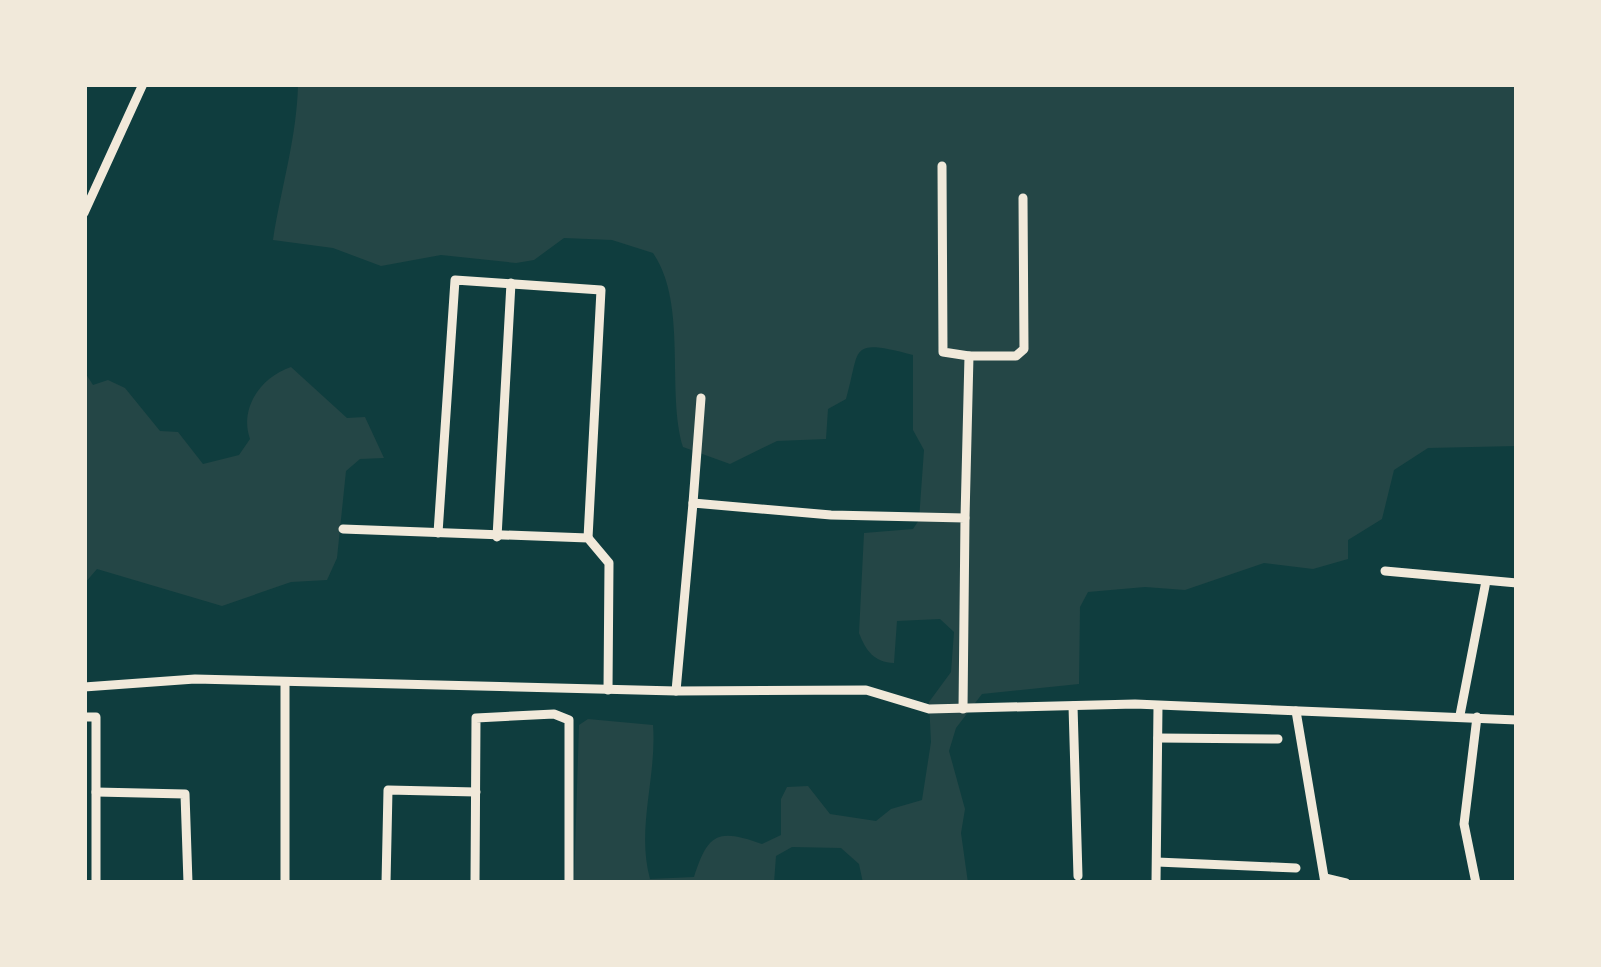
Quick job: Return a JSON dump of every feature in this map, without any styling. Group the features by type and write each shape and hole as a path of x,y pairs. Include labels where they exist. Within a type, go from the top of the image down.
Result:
{"street":[{"path":"84,212 143,84"},
{"path":"942,166 943,352 1016,356 1024,349 1023,197"},
{"path":"438,533 452,282 511,283 601,290 588,538"},
{"path":"497,537 511,283"},
{"path":"963,709 969,356"},
{"path":"676,691 701,398"},
{"path":"693,503 831,515 965,518"},
{"path":"343,529 588,538 605,554 611,576 608,690"},
{"path":"1385,571 1517,583"},
{"path":"1460,716 1486,581"},
{"path":"84,687 161,680 676,691 866,690 929,709 1158,706 1517,719"},
{"path":"285,683 285,883"},
{"path":"1073,706 1078,876"},
{"path":"1156,883 1158,706"},
{"path":"1296,711 1325,880 1346,883"},
{"path":"476,883 476,718 554,714 569,721 569,883"},
{"path":"84,717 97,717 96,883"},
{"path":"1476,883 1464,824 1477,717"},
{"path":"1158,738 1278,739"},
{"path":"386,883 388,790 476,792"},
{"path":"96,792 185,794 188,883"},
{"path":"1157,862 1296,868"}],"shaded area":[{"path":"298,84 1517,84 1517,446 1428,448 1394,470 1382,519 1348,540 1348,559 1313,569 1264,563 1185,590 1145,587 1088,592 1080,607 1079,684 982,694 956,728 949,751 965,809 961,833 968,883 863,883 859,864 841,848 792,847 776,856 774,883 574,883 579,725 588,719 653,725 645,841 650,879 694,877 704,851 717,838 735,836 762,844 781,835 781,799 787,787 808,786 830,814 876,821 891,809 922,800 931,742 929,702 951,672 954,632 940,619 897,621 894,663 872,654 859,633 864,533 913,529 919,520 924,450 913,430 913,355 877,348 860,352 846,399 828,409 826,439 777,441 730,464 683,447 670,297 653,253 612,240 564,238 534,260 516,263 441,255 381,266 333,248 273,240"},
{"path":"291,367 347,418 365,417 384,458 360,459 346,471 337,558 327,580 291,582 222,606 97,569 84,584 84,371 93,385 108,380 125,388 160,431 178,432 203,464 239,455 250,439 248,416 255,395 270,378"}]}
